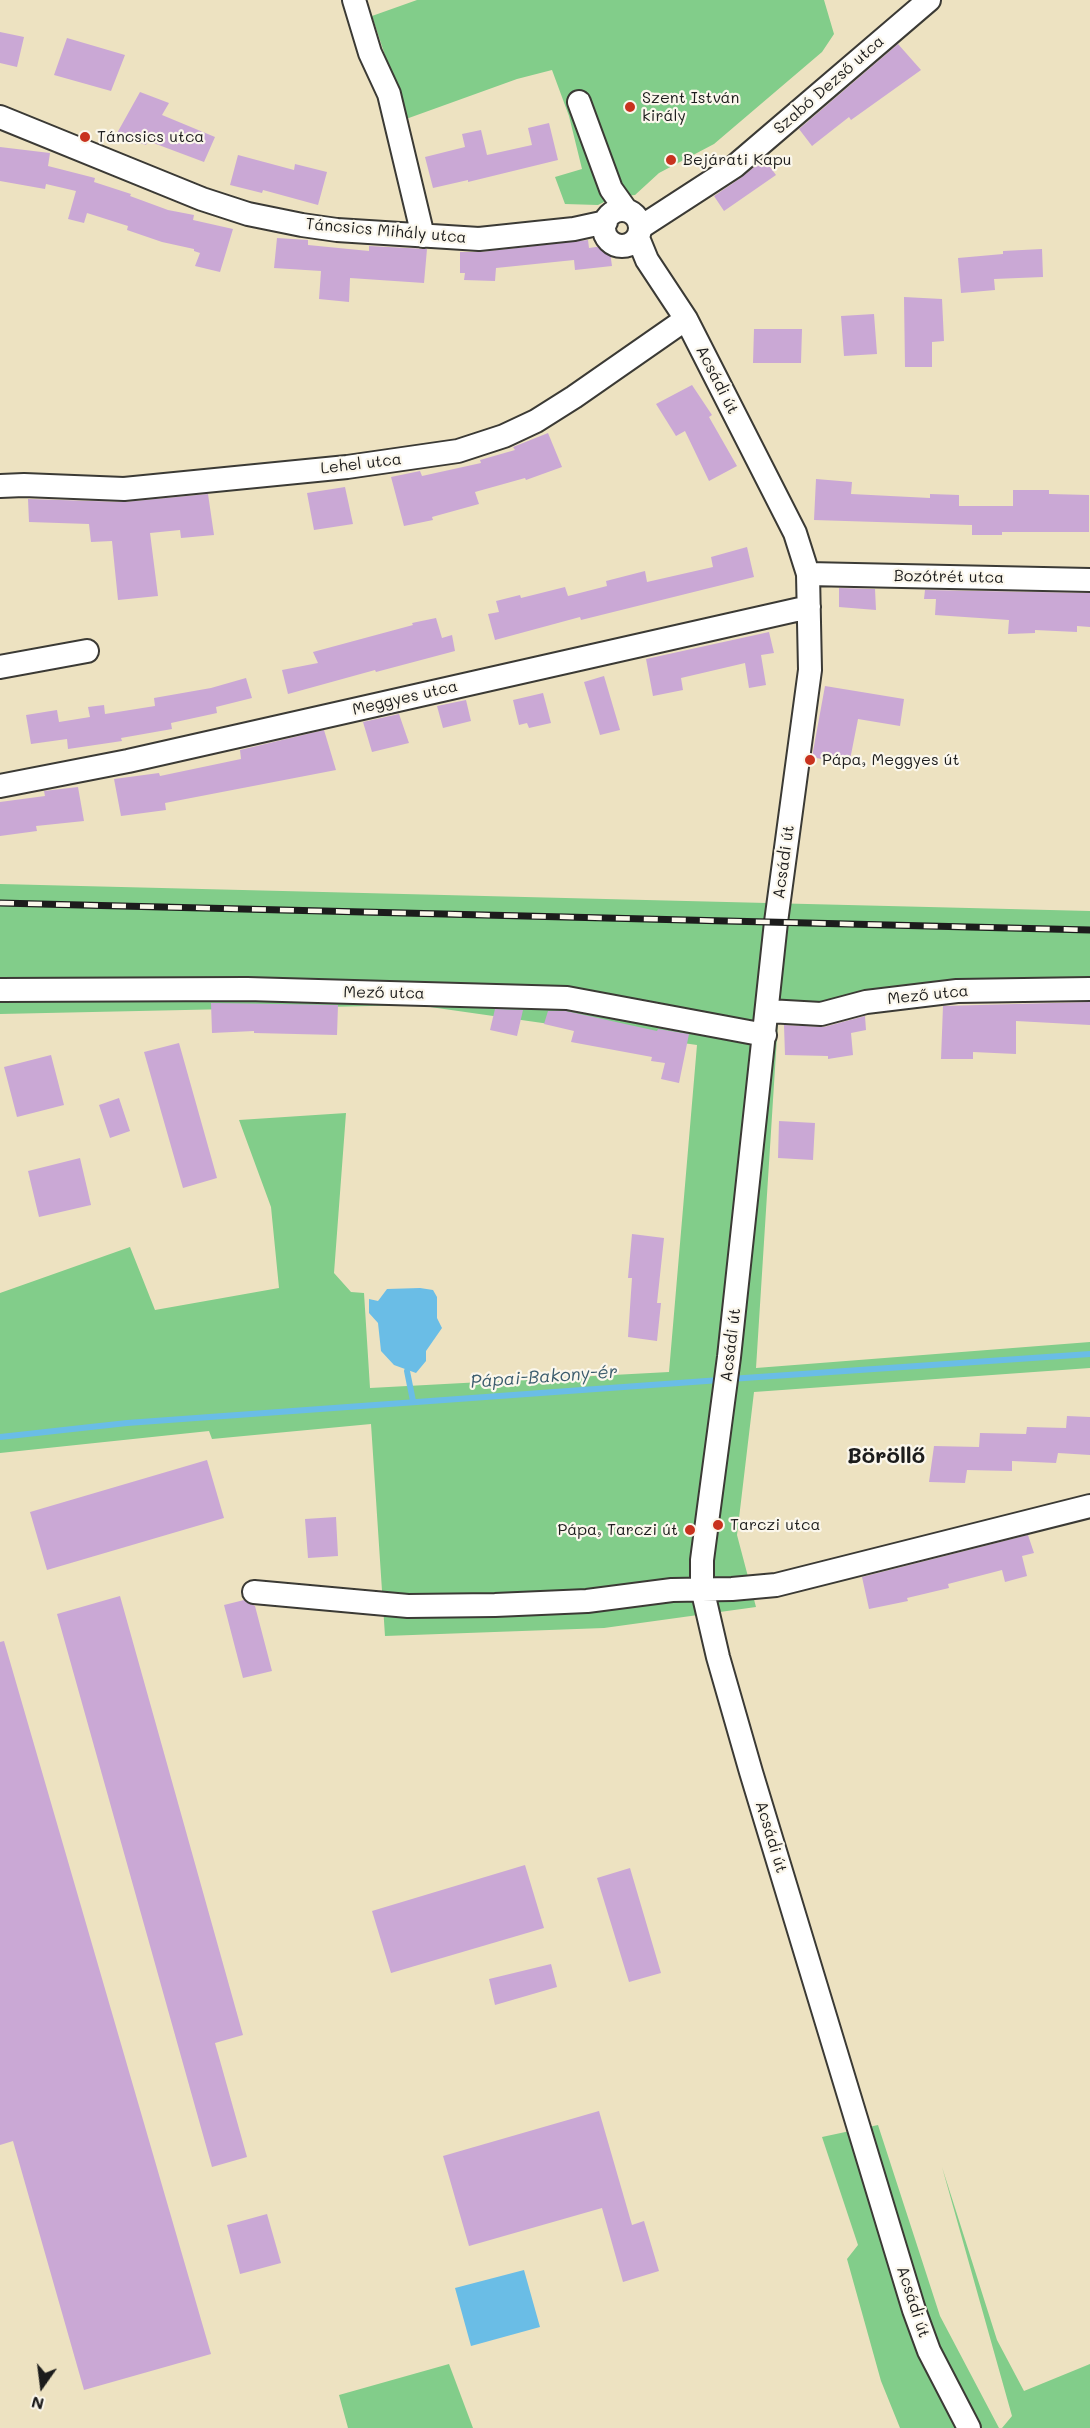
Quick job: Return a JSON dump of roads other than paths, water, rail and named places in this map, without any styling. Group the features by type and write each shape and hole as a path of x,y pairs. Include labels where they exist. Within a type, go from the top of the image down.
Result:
{"street":[{"path":"354,0 370,53 389,94 423,236"},
{"name":"Szabó Dezső utca","path":"624,226 667,208 735,166 929,0"},
{"path":"579,102 624,226"},
{"name":"Táncsics Mihály utca","path":"0,117 202,199 248,214 337,230 479,238 624,226"},
{"name":"Acsádi út","path":"624,226 686,319 795,533 808,574 810,670 776,922 725,1396 702,1560 702,1588 718,1657 751,1772 914,2310 929,2351 969,2428"},
{"name":"Lehel utca","path":"0,486 124,489 347,467 458,450 504,436 536,421 686,319"},
{"name":"Bozótrét utca","path":"808,574 1090,580"},
{"name":"Meggyes utca","path":"0,786 140,758 809,607"},
{"path":"0,667 87,651"},
{"name":"Mező utca","path":"0,990 247,989 555,998 765,1035"},
{"name":"Mező utca","path":"768,1011 821,1014 866,1002 957,991 1090,989"},
{"path":"254,1592 408,1606 495,1605 587,1601 672,1590 732,1589 776,1585 1090,1506"}],"water":[{"path":"387,1289 433,1290 437,1297 437,1318 442,1328 426,1351 426,1361 416,1373 394,1365 381,1351 378,1323 369,1313 369,1299 378,1301"},
{"path":"524,2270 540,2327 471,2346 455,2288"}],"waterway":[{"name":"Pápai-Bakony-ér","path":"730,1379 1090,1354"},
{"path":"407,1371 413,1401"},
{"name":"Pápai-Bakony-ér","path":"0,1437 127,1423 720,1380"}],"railway":[{"path":"0,903 1090,930"}],"place":[{"name":"Szent István király","path":"630,107"},
{"name":"Táncsics utca","path":"85,137"},
{"name":"Bejárati Kapu","path":"671,160"},
{"name":"Pápa, Meggyes út","path":"810,760"},
{"name":"Tarczi utca","path":"718,1525"},
{"name":"Pápa, Tarczi út","path":"690,1530"}],"district":[{"name":"Böröllő","path":"886,1456"}]}
